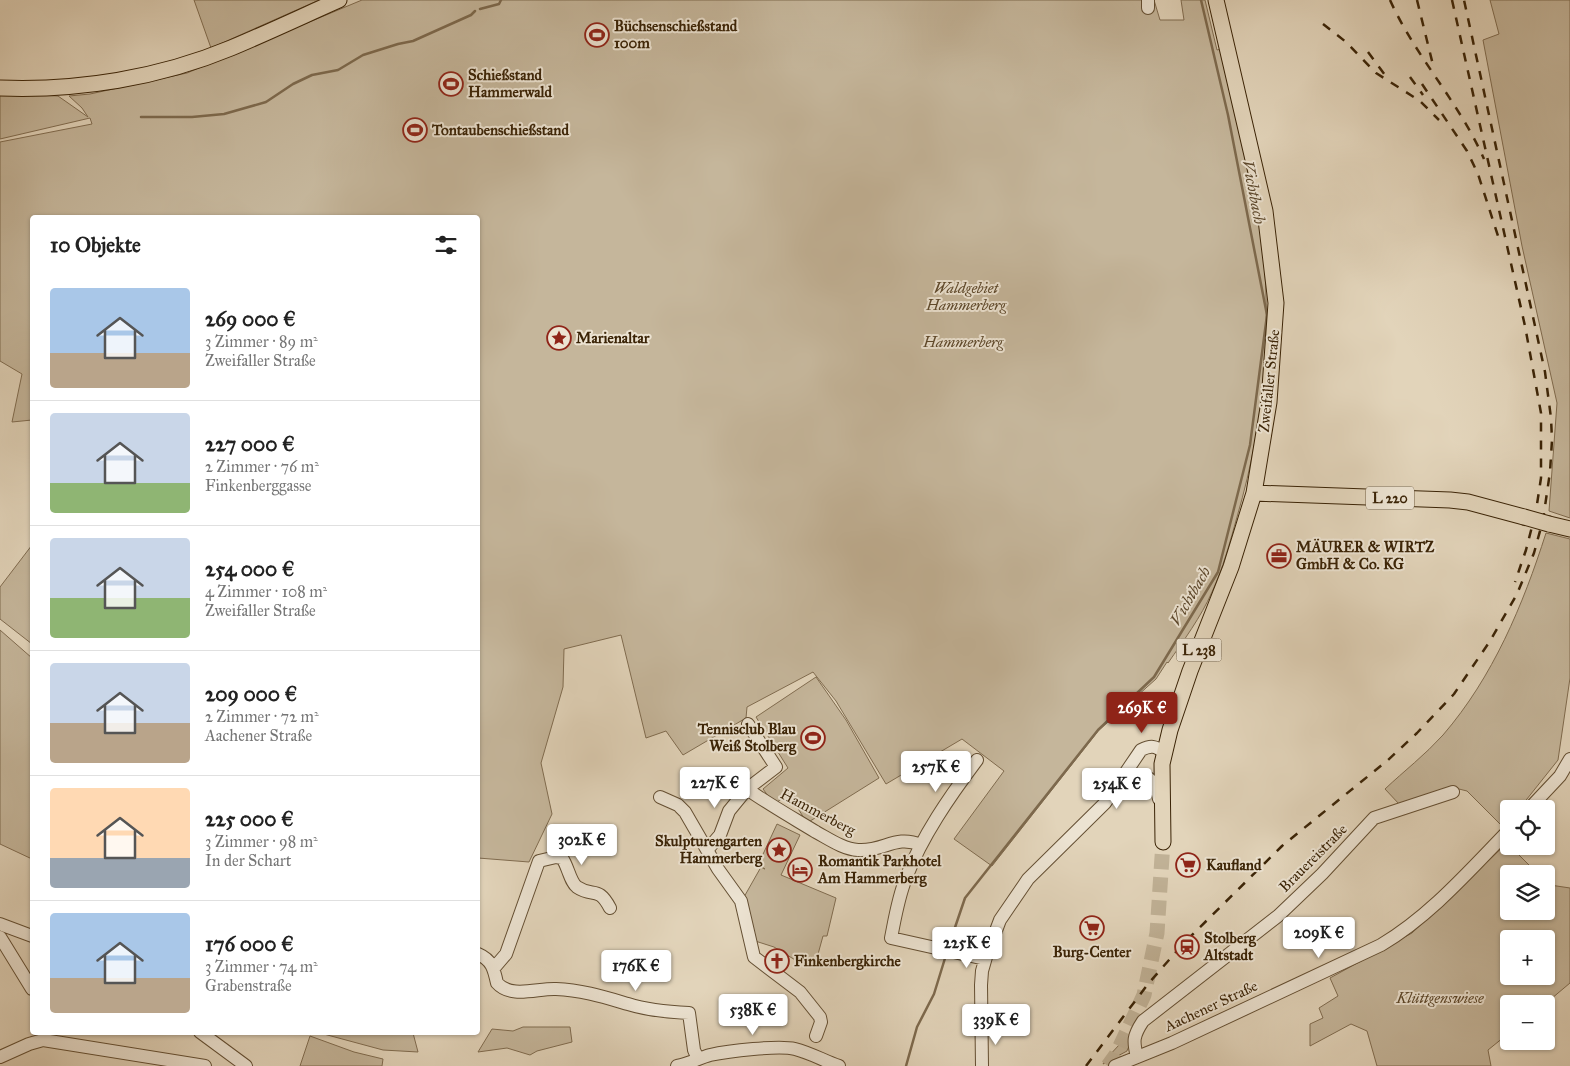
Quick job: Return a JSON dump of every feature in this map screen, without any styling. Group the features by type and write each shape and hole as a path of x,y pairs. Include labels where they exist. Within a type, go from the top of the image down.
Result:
{"main road":[{"path":"0,88 86,84 162,71 230,49 338,0"},
{"name":"Zweifaller Straße","path":"1164,752 1179,701 1231,567 1254,493 1269,402 1276,304 1265,210 1216,0"},
{"name":"L 220","path":"1254,493 1468,502 1570,529"},
{"name":"L 238","path":"1162,842 1162,761 1164,752"}],"street":[{"name":"Hammerberg","path":"748,724 776,767 747,789 771,806 840,845 857,850 872,850 903,840 921,845"},
{"path":"982,1066 981,985 985,959 1000,920 1028,879 1090,820 1136,760 1164,752"},
{"path":"977,760 955,788 921,845 900,894 891,938 985,959"},
{"path":"1537,800 1560,776 1569,763"},
{"path":"1120,782 1142,775 1152,780 1156,784 1161,807"},
{"path":"708,849 720,835 729,811 747,789"},
{"name":"Brauereistraße","path":"1137,1057 1133,1043 1136,1032 1143,1021 1278,916 1322,874 1374,818 1453,792"},
{"path":"660,797 678,805 685,812 718,869 740,901 754,958 788,982 810,1003 820,1017 821,1022 816,1036"},
{"name":"Aachener Straße","path":"1115,1066 1172,1043 1330,970 1405,931 1423,916 1500,839"},
{"path":"494,968 506,954 539,861 556,857 562,858 569,869 574,884 605,897 610,908"},
{"path":"0,929 30,936"},
{"path":"0,929 30,985"},
{"path":"480,955 485,957 494,968 497,983 509,991 555,989 582,991 629,1005 663,1012 688,1013 694,1050 698,1059"},
{"path":"204,1035 242,1065"},
{"path":"0,1057 32,1038 204,1066"},
{"path":"677,1066 712,1055 779,1047 808,1053 839,1066"}],"green space":[{"path":"194,0 319,0 211,48"},
{"name":"Waldgebiet Hammerberg","path":"362,0 1154,0 1160,20 1184,20 1181,0 1205,0 1217,50 1221,49 1254,188 1263,247 1266,286 1265,363 1255,440 1232,536 1220,574 1208,601 1192,628 1156,679 1099,730 992,866 954,839 1004,771 962,739 886,784 836,701 813,672 747,707 746,718 683,755 666,731 646,738 621,635 564,649 563,687 541,763 552,814 529,862 480,858 480,215 30,215 30,420 12,422 22,374 0,361 0,142 92,124 90,118 0,139 0,93 58,96 88,117 82,108 69,96 90,94 187,73"},
{"path":"1490,0 1570,0 1570,518 1549,511 1557,403 1522,246 1483,40 1499,34"},
{"path":"1546,533 1570,539 1570,678 1558,760 1526,800 1500,800 1500,824 1467,791 1451,787 1399,804 1385,789 1443,735 1477,689 1505,639"},
{"path":"30,548 30,642 0,619 0,587"},
{"path":"0,630 30,656 30,858 0,844"},
{"name":"Tennisclub Blau Weiß Stolberg","path":"816,677 846,720 879,778 807,823 789,794 774,804 763,789 788,768 756,717"},
{"path":"777,824 800,835 781,875 836,898 827,936 823,936 815,965 805,966 774,947 752,940 744,897 761,867 765,869 758,865"},
{"name":"Klüttgenswiese","path":"1500,850 1500,855 1519,855 1529,865 1500,865 1500,920 1555,920 1555,886 1570,888 1570,983 1555,996 1500,995 1500,1040 1488,1050 1491,1066 1377,1066 1367,1031 1351,1024 1310,1046 1310,1024 1323,1018 1319,1008 1338,996 1330,978 1412,933"},
{"path":"523,1027 570,1027 572,1042 537,1051 530,1055 507,1048 478,1052 492,1029 513,1031"},
{"path":"1133,1030 1127,1051 1103,1064 1106,1059"},
{"path":"327,1035 414,1035 418,1052 383,1050"},
{"path":"310,1036 354,1052 383,1059 382,1066 300,1066"}],"waterway":[{"path":"480,9 499,4 501,0"},
{"name":"Vichtbach","path":"948,948 965,898 1098,730 1154,677 1218,572 1250,445 1267,315 1228,115 1201,0"},
{"path":"141,117 192,117 224,114 266,102 293,84 312,75 338,70 363,55 413,41 471,15 475,11"},
{"name":"Vichtbach","path":"906,1066 917,1027 934,994 946,955"}],"tunnel":[{"path":"1108,1066 1116,1055 1144,995 1157,933 1163,842"}],"railway":[{"path":"1390,0 1400,21 1462,118 1484,159"},
{"path":"1417,0 1434,69"},
{"path":"1452,0 1525,326 1541,413 1541,478 1536,511 1515,582"},
{"path":"1086,1066 1148,984 1183,944 1282,846 1388,760 1454,694 1490,641 1517,594 1534,553 1543,520 1550,472 1551,418 1545,372 1464,0"},
{"path":"1323,24 1346,42 1376,73 1420,101 1439,120"},
{"path":"1368,52 1385,75"},
{"path":"1410,77 1423,95"},
{"path":"1422,84 1467,151 1478,174 1498,236"}],"place":[{"name":"Büchsenschießstand 100m","path":"597,35"},
{"name":"Schießstand Hammerwald","path":"451,84"},
{"name":"Tontaubenschießstand","path":"415,130"},
{"name":"Marienaltar","path":"559,338"},
{"name":"MÄURER & WIRTZ GmbH & Co. KG","path":"1279,556"},
{"name":"Tennisclub Blau Weiß Stolberg","path":"813,738"},
{"name":"Skulpturengarten Hammerberg","path":"779,850"},
{"name":"Kaufland","path":"1188,865"},
{"name":"Romantik Parkhotel Am Hammerberg","path":"800,870"},
{"name":"Burg-Center","path":"1092,928"},
{"name":"Stolberg Altstadt","path":"1187,947"},
{"name":"Finkenbergkirche","path":"777,961"}]}
